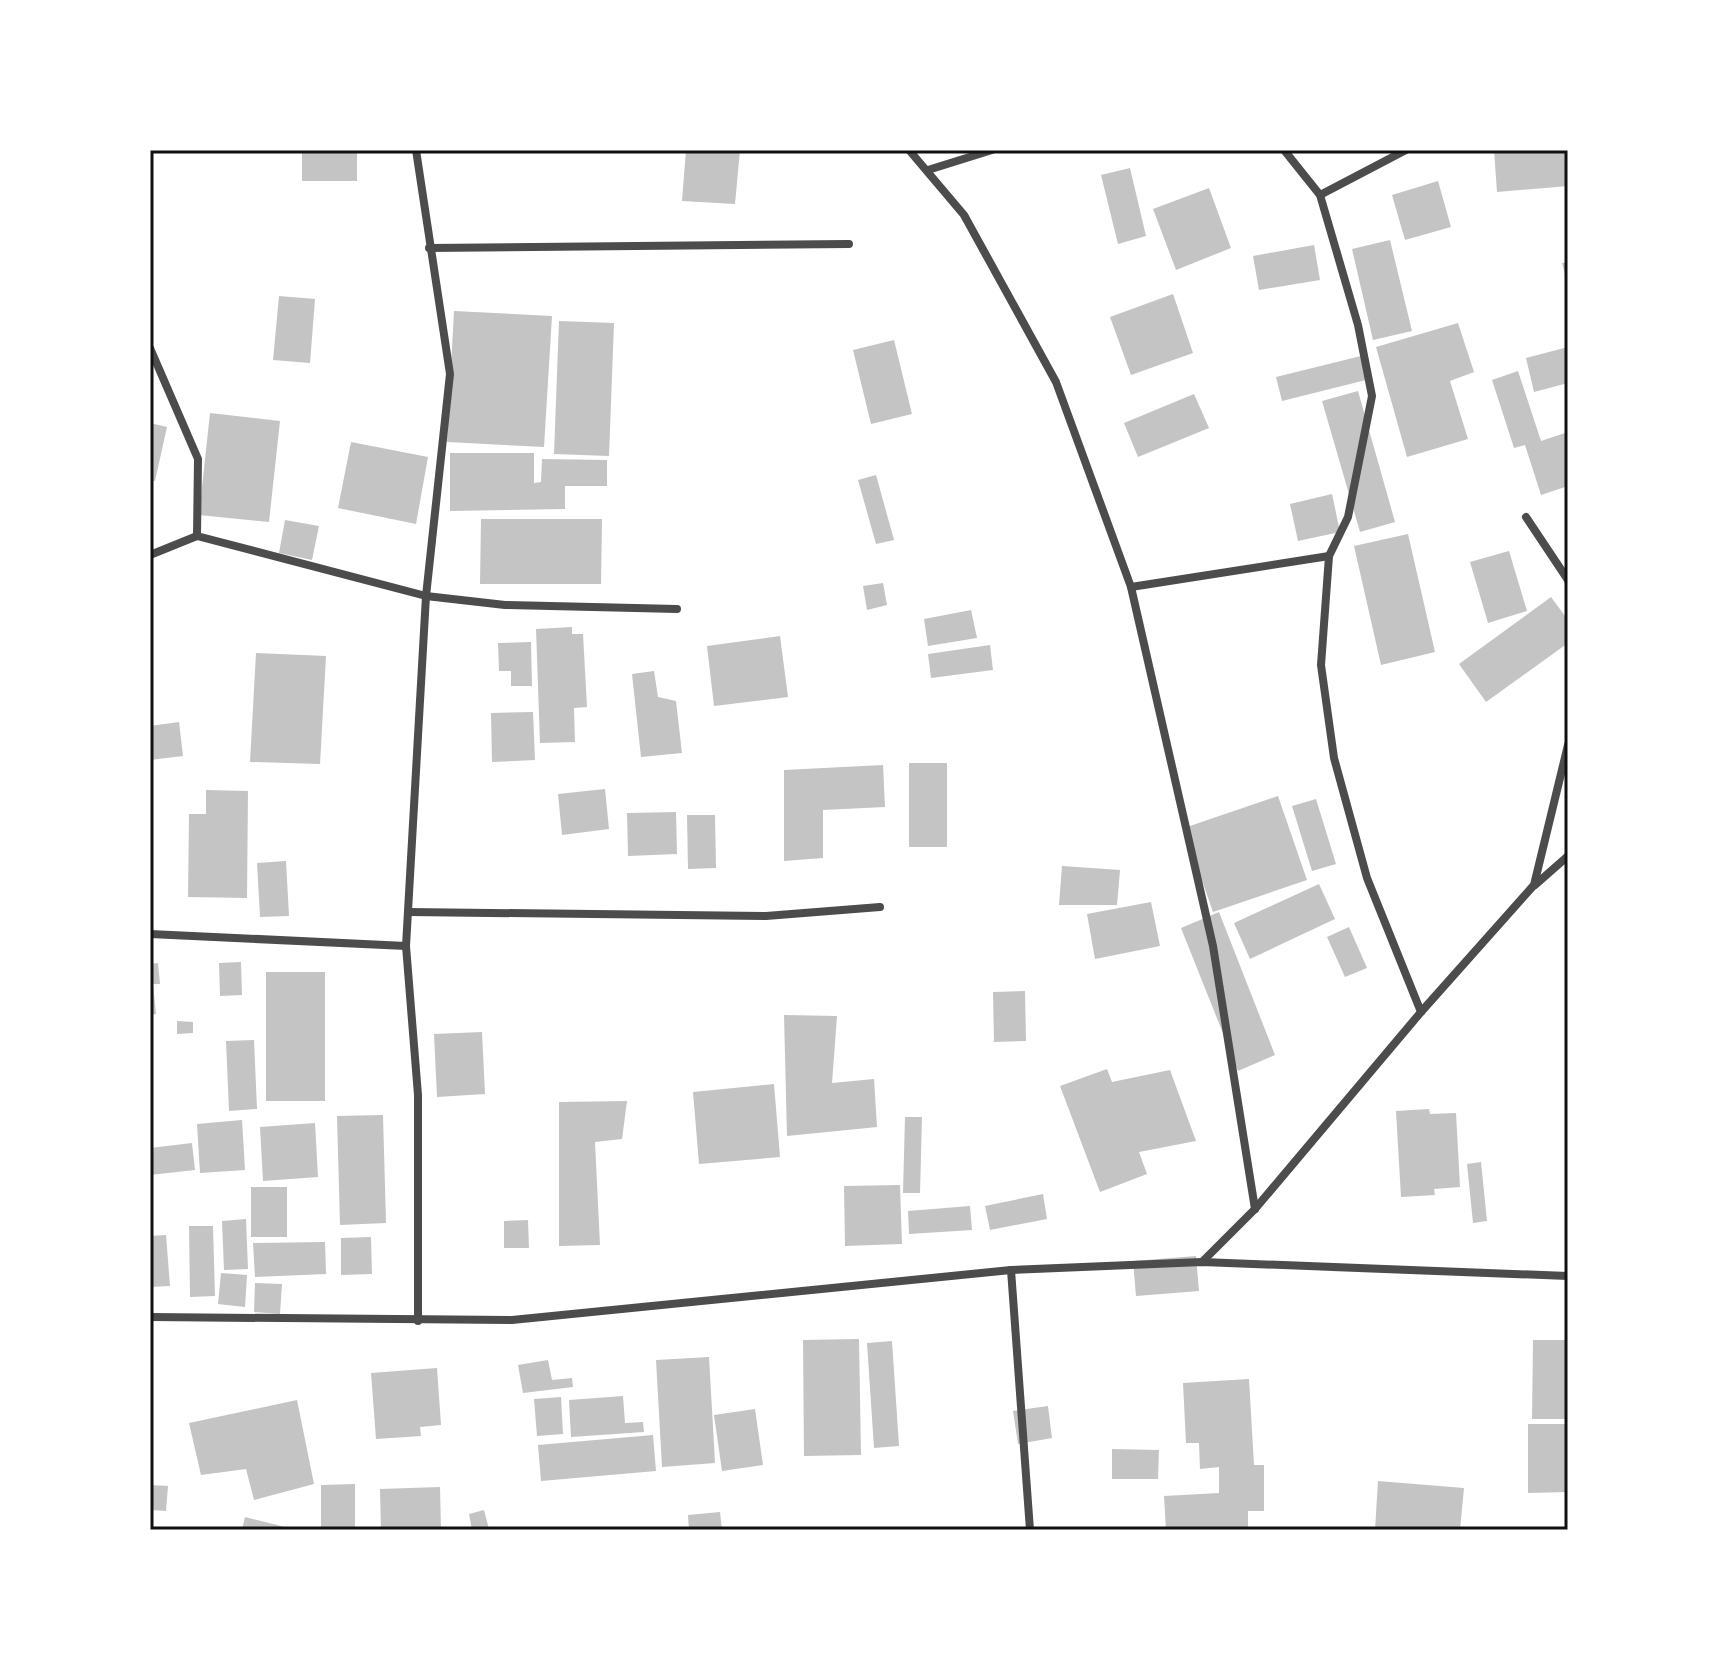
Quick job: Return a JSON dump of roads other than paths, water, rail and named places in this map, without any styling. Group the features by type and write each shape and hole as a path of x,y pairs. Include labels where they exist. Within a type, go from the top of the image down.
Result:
{"street":[{"path":"416,150 450,374 426,596 406,946 418,1095 418,1321"},
{"path":"909,150 964,215 1056,382 1131,587 1213,946 1255,1209"},
{"path":"928,170 992,150"},
{"path":"1284,150 1320,195 1358,325 1372,396 1348,517 1329,556 1321,665 1334,758 1367,878 1421,1012"},
{"path":"1320,195 1406,150"},
{"path":"429,248 849,244"},
{"path":"150,348 198,459 197,536"},
{"path":"1526,517 1568,580"},
{"path":"150,555 197,536 426,596 505,605 677,609"},
{"path":"1131,587 1329,556"},
{"path":"1534,885 1568,745"},
{"path":"1202,1262 1255,1209 1421,1012 1534,885 1568,856"},
{"path":"409,912 766,916 880,907"},
{"path":"150,934 406,946"},
{"path":"150,1317 512,1320 603,1314 1011,1270 1202,1262 1568,1276"},
{"path":"1011,1270 1030,1530"}]}
